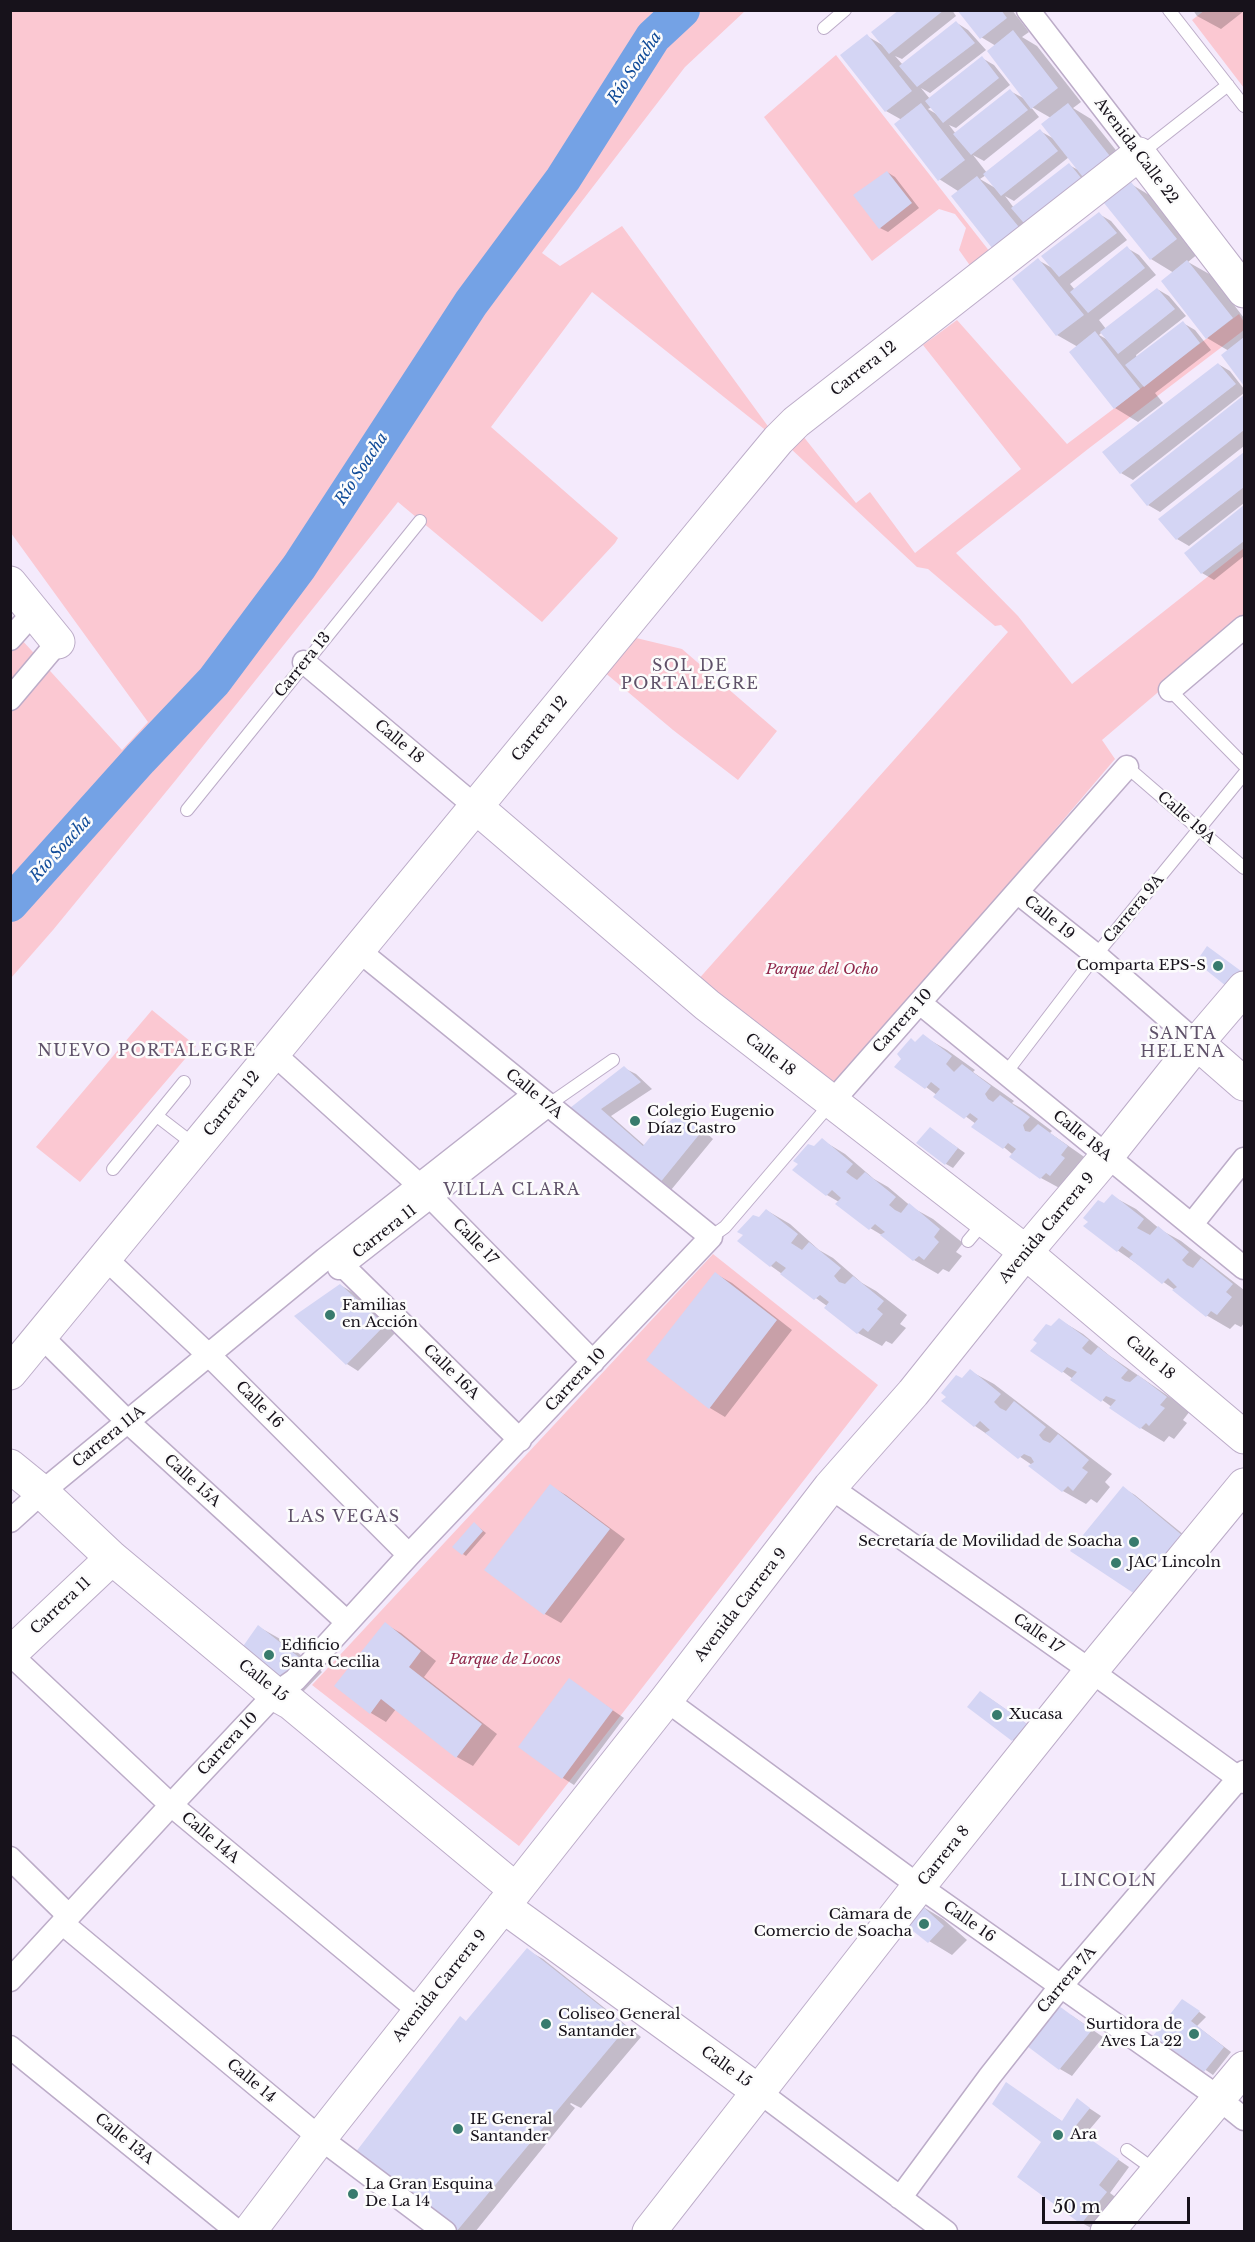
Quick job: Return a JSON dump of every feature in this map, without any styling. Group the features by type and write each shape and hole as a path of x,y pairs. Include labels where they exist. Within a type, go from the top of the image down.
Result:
{"street":[{"name":"Avenida Calle 22","path":"1028,10 1245,291"},
{"name":"Carrera 12","path":"13,1365 41,1336 787,430 1139,154"},
{"path":"10,583 58,642 10,699"},
{"path":"10,639 33,613"},
{"path":"1170,690 1245,627"},
{"name":"Calle 18","path":"304,662 707,1005 831,1102 976,1231 1025,1253 1245,1437"},
{"name":"Carrera 10","path":"831,1102 1127,767"},
{"name":"Calle 19","path":"1017,892 1096,955 1245,1084"},
{"name":"Calle 17A","path":"358,950 711,1237"},
{"name":"Avenida Carrera 9","path":"249,2232 320,2138 666,1700 830,1488 913,1393 1197,1043 1245,988"},
{"name":"Calle 18A","path":"920,1003 1245,1268"},
{"name":"Calle 17","path":"273,1053 425,1190 593,1362"},
{"name":"Carrera 11","path":"213,1359 541,1100"},
{"path":"1192,1224 1245,1159"},
{"name":"Carrera 10","path":"10,1980 275,1694 295,1680 711,1237"},
{"name":"Calle 16","path":"105,1258 213,1359 409,1556"},
{"name":"Calle 16A","path":"336,1260 520,1440"},
{"name":"Calle 15A","path":"41,1336 128,1422 348,1622"},
{"name":"Carrera 11A","path":"10,1521 128,1422 213,1359"},
{"name":"Calle 15","path":"10,1466 42,1492 112,1558 275,1694 291,1703 314,1723 332,1725 345,1731 517,1889 758,2091 939,2230"},
{"name":"Carrera 8","path":"649,2232 919,1886 1091,1671 1245,1485"},
{"name":"Calle 17","path":"830,1488 1243,1777"},
{"name":"Carrera 11","path":"10,1654 112,1558"},
{"name":"Calle 14A","path":"10,1654 171,1805 419,2012"},
{"name":"Calle 16","path":"666,1700 919,1886 1245,2120"},
{"name":"Carrera 7A","path":"900,2198 990,2076 1060,1987 1243,1777"},
{"name":"Calle 14","path":"10,1857 66,1920 320,2138 445,2232"},
{"name":"Calle 13A","path":"10,2047 238,2232"},
{"path":"1107,2232 1245,2068"}],"lane":[{"path":"824,28 845,10"},
{"path":"1169,10 1245,106"},
{"path":"1139,154 1228,85"},
{"name":"Carrera 13","path":"187,810 304,662 420,521"},
{"path":"1170,690 1245,765"},
{"name":"Calle 19A","path":"1127,767 1245,868"},
{"name":"Carrera 9A","path":"1005,1074 1096,955 1245,774"},
{"name":"Carrera 11","path":"541,1100 614,1060"},
{"path":"113,1169 184,1082"},
{"name":"Carrera 10","path":"711,1237 725,1227 831,1102"},
{"path":"156,1116 197,1146"},
{"path":"1127,2150 1157,2172"}],"green space":[{"path":"1205,10 1244,11 1244,88 1192,20"},
{"path":"11,11 745,11 685,67 542,253 560,266 622,226 778,440 592,292 491,427 618,538 615,543 542,622 398,502 175,781 11,978 11,628 122,750 148,722 11,533"},
{"path":"836,55 990,252 971,267 959,250 966,228 955,214 939,209 872,261 764,117"},
{"name":"Parque del Ocho","path":"1239,314 1244,322 1244,330 956,553 1018,616 1072,684 1244,548 1244,619 1102,740 1115,759 832,1092 696,982 1008,632 1001,625 995,626 928,569 917,567 789,447 803,436 856,503 870,492 915,553 1021,469 923,345 957,320 1067,444"},
{"path":"632,637 682,649 777,731 738,780 673,730 603,671"},
{"path":"152,1010 196,1046 80,1182 36,1147"},
{"name":"Parque de Locos","path":"713,1254 878,1385 519,1846 312,1685"}],"building":[{"path":"899,10 944,10 889,54 871,32"},
{"path":"957,10 1001,10 1007,18 980,39"},
{"path":"956,21 975,43 917,87 899,66"},
{"path":"1013,30 1058,88 1031,109 987,51"},
{"path":"867,34 912,91 885,112 840,55"},
{"path":"982,56 999,78 943,123 925,101"},
{"path":"1010,89 1028,110 971,155 953,134"},
{"path":"921,103 965,160 938,181 894,124"},
{"path":"1068,103 1113,160 1086,181 1041,124"},
{"path":"1040,129 1058,151 1001,196 983,174"},
{"path":"1069,163 1086,184 1029,229 1011,208"},
{"path":"887,171 912,203 879,229 853,195"},
{"path":"977,176 1023,232 996,253 951,196"},
{"path":"1131,182 1177,239 1150,260 1104,203"},
{"path":"1099,212 1117,233 1059,277 1041,256"},
{"path":"1127,246 1145,268 1088,313 1070,292"},
{"path":"1038,258 1084,315 1056,336 1012,279"},
{"path":"1187,260 1233,318 1206,339 1161,281"},
{"path":"1157,288 1175,309 1118,354 1100,332"},
{"path":"1183,321 1200,343 1144,387 1125,365"},
{"path":"1095,331 1140,389 1114,409 1069,352"},
{"path":"1244,337 1244,386 1221,355"},
{"path":"1218,363 1236,384 1120,474 1102,452"},
{"path":"1244,395 1244,430 1147,506 1130,485"},
{"path":"1244,452 1244,487 1176,540 1158,519"},
{"path":"1244,505 1244,541 1201,574 1184,553"},
{"name":"Comparta EPS-S","path":"1207,946 1241,971 1226,986 1196,962"},
{"path":"923,1034 952,1056 946,1064 954,1072 962,1064 991,1086 985,1094 988,1099 993,1102 1000,1095 1030,1117 1023,1125 1025,1131 1030,1132 1038,1124 1068,1146 1061,1155 1065,1158 1050,1176 1046,1173 1040,1179 1009,1157 1016,1149 1008,1143 1003,1149 971,1127 978,1119 970,1113 964,1119 933,1097 940,1089 931,1082 925,1089 894,1067 901,1059 897,1054 911,1038 915,1042"},
{"name":"Colegio Eugenio Díaz Castro","path":"624,1066 641,1082 601,1109 643,1146 660,1125 664,1128 679,1111 702,1131 659,1184 566,1111"},
{"path":"930,1127 958,1148 945,1165 916,1143"},
{"path":"822,1138 853,1164 846,1172 851,1176 857,1180 865,1172 896,1197 889,1205 895,1210 901,1213 909,1203 940,1229 934,1237 939,1242 924,1260 919,1256 913,1261 880,1235 885,1232 875,1224 869,1230 835,1204 841,1198 832,1190 826,1196 792,1170 798,1164 793,1161 808,1144 814,1146"},
{"path":"1112,1194 1144,1219 1137,1228 1150,1235 1158,1226 1189,1252 1182,1260 1187,1265 1193,1268 1201,1258 1233,1284 1226,1292 1232,1297 1217,1315 1211,1311 1206,1317 1172,1290 1177,1287 1168,1278 1162,1284 1129,1258 1133,1254 1122,1246 1117,1252 1083,1226 1088,1222 1083,1218 1098,1200 1104,1203"},
{"path":"766,1209 798,1234 791,1243 802,1250 809,1242 841,1268 834,1276 839,1282 845,1284 853,1276 884,1301 877,1309 883,1314 868,1332 863,1328 857,1334 824,1308 829,1302 820,1295 814,1300 780,1274 786,1268 776,1261 770,1267 737,1241 743,1235 737,1232 753,1215 759,1217"},
{"path":"715,1272 777,1320 709,1409 646,1360"},
{"path":"340,1284 385,1325 346,1365 294,1316"},
{"path":"1059,1318 1089,1340 1082,1348 1086,1352 1091,1355 1098,1347 1128,1370 1121,1378 1125,1381 1130,1382 1138,1375 1167,1397 1160,1405 1165,1408 1149,1426 1146,1423 1140,1429 1109,1408 1116,1400 1106,1396 1101,1402 1070,1380 1077,1372 1067,1367 1062,1373 1030,1351 1037,1343 1033,1340 1046,1324 1051,1326"},
{"path":"970,1369 1001,1394 994,1402 1000,1408 1006,1411 1014,1401 1046,1427 1039,1435 1043,1440 1050,1443 1058,1434 1089,1460 1082,1468 1088,1472 1073,1491 1068,1486 1062,1492 1028,1466 1034,1462 1031,1457 1024,1454 1018,1459 985,1433 990,1430 980,1421 974,1427 941,1401 946,1397 941,1393 956,1375 962,1378"},
{"path":"550,1484 610,1529 544,1615 484,1570"},
{"path":"1123,1486 1189,1541 1141,1598 1070,1551"},
{"path":"474,1522 483,1531 462,1555 452,1547"},
{"path":"385,1622 421,1651 409,1667 482,1724 456,1758 381,1699 370,1714 334,1686"},
{"name":"Edificio Santa Cecilia","path":"258,1625 300,1658 277,1682 239,1652"},
{"path":"569,1678 613,1710 562,1779 518,1747"},
{"name":"Xucasa","path":"980,1691 1027,1724 1012,1741 967,1707"},
{"name":"Càmara de Comercio de Soacha","path":"919,1903 944,1926 928,1943 903,1923"},
{"name":"IE General Santander","path":"527,1948 627,2027 456,2232 352,2157 460,2016 466,2021"},
{"path":"1182,1999 1200,2011 1191,2021 1224,2047 1204,2072 1153,2036"},
{"path":"1059,2006 1092,2030 1059,2070 1027,2046"},
{"path":"1006,2082 1062,2121 1077,2098 1090,2108 1074,2128 1119,2159 1099,2185 1107,2192 1081,2224 1017,2177 1041,2142 992,2104"}],"waterway":[{"name":"Río Soacha","path":"10,904 140,759 214,681 299,567 471,303 563,179 653,37 682,10"}],"place":[{"name":"Comparta EPS-S","path":"1218,966"},
{"name":"Colegio Eugenio Díaz Castro","path":"635,1121"},
{"name":"Familias en Acción","path":"330,1315"},
{"name":"Secretaría de Movilidad de Soacha","path":"1134,1542"},
{"name":"JAC Lincoln","path":"1116,1563"},
{"name":"Edificio Santa Cecilia","path":"269,1655"},
{"name":"Xucasa","path":"997,1715"},
{"name":"Càmara de Comercio de Soacha","path":"924,1924"},
{"name":"Coliseo General Santander","path":"546,2024"},
{"name":"Surtidora de Aves La 22","path":"1194,2034"},
{"name":"IE General Santander","path":"458,2129"},
{"name":"Ara","path":"1058,2135"},
{"name":"La Gran Esquina De La 14","path":"353,2194"}],"district":[{"name":"SOL DE PORTALEGRE","path":"690,675"},
{"name":"SANTA HELENA","path":"1183,1043"},
{"name":"NUEVO PORTALEGRE","path":"147,1051"},
{"name":"VILLA CLARA","path":"512,1190"},
{"name":"LAS VEGAS","path":"344,1517"},
{"name":"LINCOLN","path":"1109,1881"}]}
